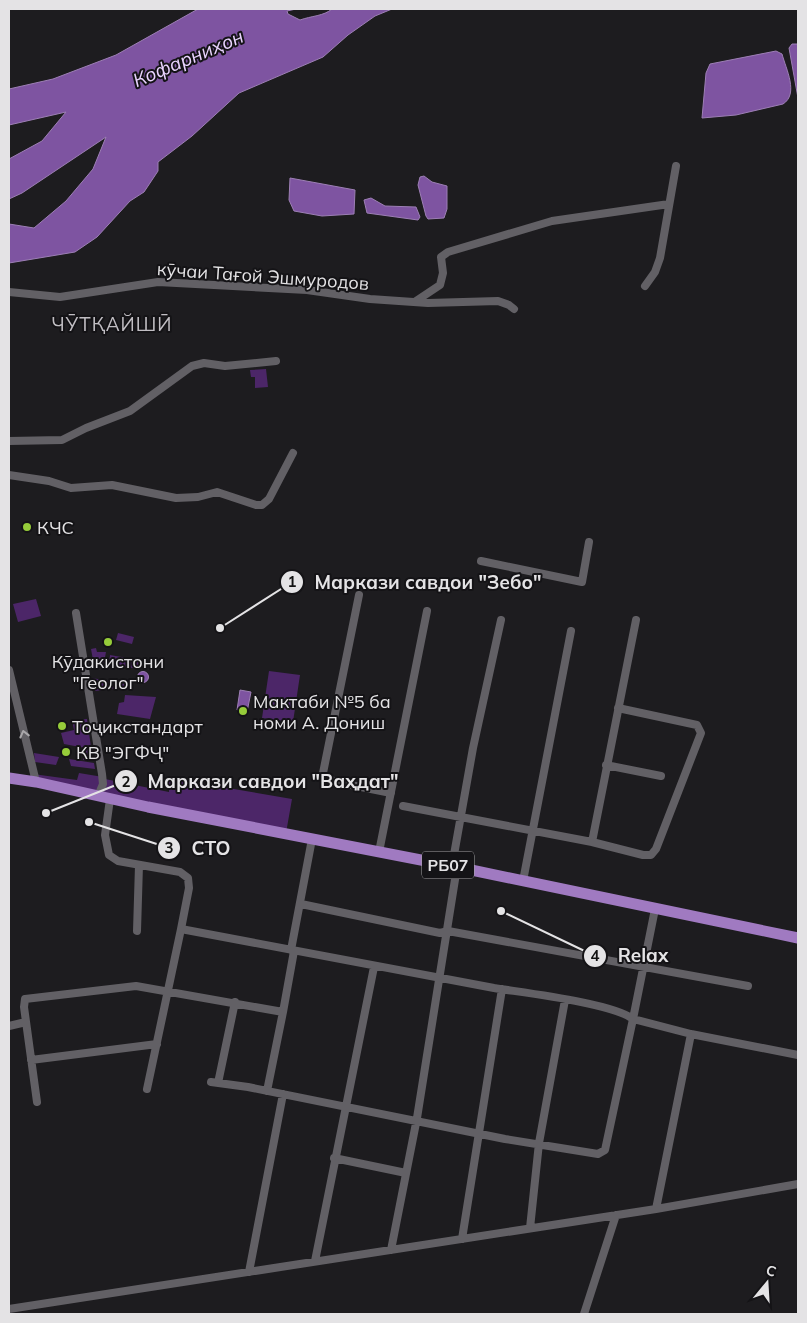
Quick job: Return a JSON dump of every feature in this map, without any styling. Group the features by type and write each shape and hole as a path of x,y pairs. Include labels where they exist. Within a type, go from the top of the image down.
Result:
{"highway":[{"name":"РБ07","path":"9,774 110,799 455,867 798,938"},
{"name":"РБ07","path":"9,778 36,782"}],"street":[{"path":"644,286 654,272 660,258 676,166"},
{"path":"415,301 440,285 443,273 441,257 448,252 552,221 669,204"},
{"name":"кӯчаи Тағой Эшмуродов","path":"9,292 60,297 158,282 307,290 370,299 428,303 498,301 509,304 514,309"},
{"path":"9,441 62,440 86,428 130,411 192,366 204,363 225,366 276,361"},
{"path":"9,475 49,481 71,488 112,485 176,498 198,497 217,492 256,506 262,505 269,499 293,453"},
{"path":"481,561 582,582 589,542"},
{"path":"359,595 323,772 324,777 336,782 391,793"},
{"path":"379,852 426,611"},
{"path":"76,614 102,770 103,784 98,796"},
{"path":"391,1250 417,1120 448,931 461,817 501,620"},
{"path":"592,842 636,620"},
{"path":"523,881 571,631"},
{"path":"9,670 36,782"},
{"path":"403,806 592,842 643,855 651,855 656,849 701,733 697,725 618,708"},
{"path":"606,765 661,776"},
{"path":"110,799 105,835 106,851 118,861 180,872 188,878 190,888 147,1089"},
{"path":"267,1091 283,1012 312,839"},
{"path":"137,931 139,864"},
{"path":"301,904 440,933 448,931 748,986"},
{"path":"235,1002 214,1083 267,1091 477,1133 598,1154 605,1150 656,909"},
{"path":"181,930 374,967 565,1000 625,1013 633,1020 692,1034 798,1055"},
{"path":"315,1262 344,1106 374,967"},
{"path":"37,1102 24,1002 28,998 124,986 169,991 283,1012"},
{"path":"462,1238 477,1133 502,989"},
{"path":"530,1228 539,1143 565,1000"},
{"path":"9,1026 26,1022"},
{"path":"656,1209 692,1034"},
{"path":"31,1060 157,1044"},
{"path":"249,1272 283,1094"},
{"path":"334,1158 406,1173"},
{"path":"9,1309 656,1209 798,1184"},
{"path":"584,1314 616,1215"}],"shaded area":[{"path":"266,369 268,387 255,388 255,377 251,377 250,370"},
{"path":"36,599 41,616 18,622 13,604"},
{"path":"118,633 134,637 132,644 116,640"},
{"path":"96,648 97,652 106,652 104,663 93,660 91,649"},
{"path":"110,655 139,660 138,669 109,664"},
{"path":"269,671 300,675 293,722 262,718"},
{"path":"92,678 125,684 125,687 95,691"},
{"path":"125,695 156,697 150,719 117,714 119,703 124,702"},
{"path":"87,719 93,761 83,760 85,748 64,744 61,733 74,730 72,720"},
{"path":"34,753 59,757 56,765 35,762"},
{"path":"69,759 94,763 95,769 71,766"},
{"path":"79,773 103,777 98,796 36,782 33,774 77,780"},
{"path":"169,778 292,799 286,833 100,795 105,779 169,792"}],"water":[{"name":"Кофарниҳон","path":"198,9 296,9 287,11 288,14 300,20 321,15 332,9 392,9 375,16 348,35 323,57 239,93 192,136 158,162 158,171 144,192 130,201 97,237 75,252 9,263 9,224 34,228 66,201 93,169 106,137 22,193 9,199 9,159 42,141 66,112 9,125 9,89 53,79 116,55"},
{"path":"792,44 798,44 798,98 789,48"},
{"path":"776,51 782,54 790,81 791,88 788,100 783,104 736,115 702,118 706,73 710,64"},
{"path":"424,176 432,182 447,186 447,209 444,218 428,219 426,216 418,185 420,177"},
{"path":"290,178 355,190 354,214 322,216 294,211 289,200"},
{"path":"371,198 385,206 416,207 420,217 418,220 367,213 364,200"},
{"path":"143,671 149,677 143,683 137,677"},
{"path":"240,690 251,692 247,712 237,710"}],"place":[{"name":"КЧС","path":"27,527"},
{"name":"Маркази савдои \"Зебо\"","path":"220,628"},
{"name":"Кӯдакистони \"Геолог\"","path":"108,642"},
{"name":"Мактаби №5 ба номи А. Дониш","path":"243,711"},
{"name":"Тоҷикстандарт","path":"62,726"},
{"name":"КВ \"ЭГФҶ\"","path":"66,752"},
{"name":"Маркази савдои \"Ваҳдат\"","path":"46,813"},
{"name":"СТО","path":"89,822"},
{"name":"Relax","path":"501,911"}],"district":[{"name":"ЧӮТҚАЙШӢ","path":"112,324"}]}
